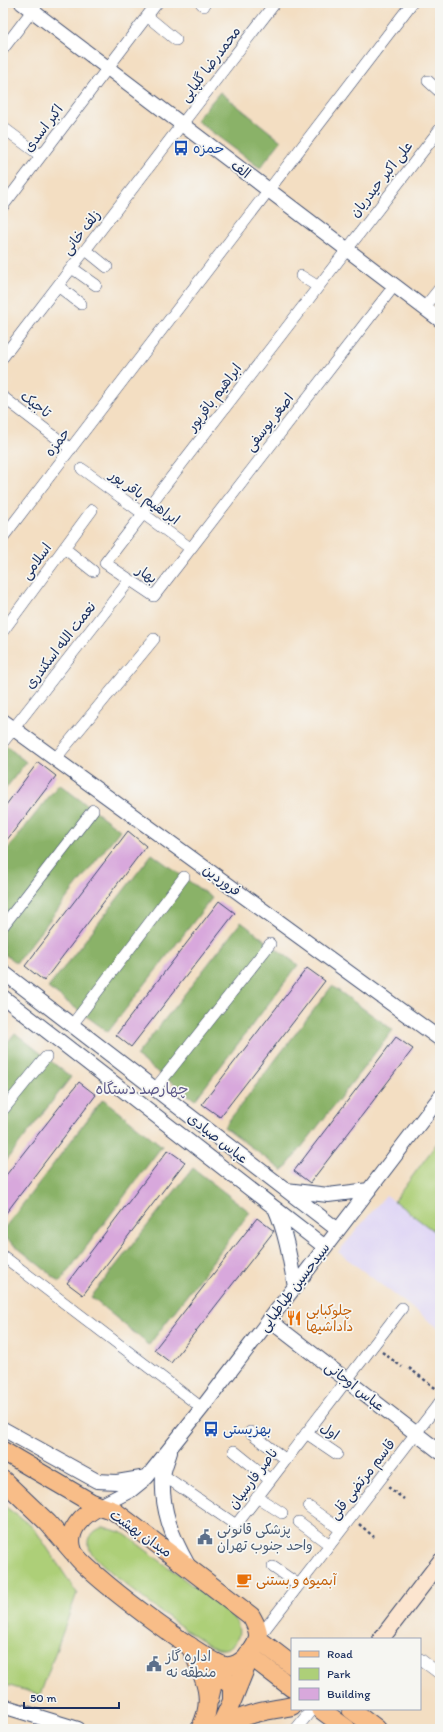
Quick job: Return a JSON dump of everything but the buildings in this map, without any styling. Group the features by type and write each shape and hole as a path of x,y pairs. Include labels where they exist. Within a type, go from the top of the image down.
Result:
{"main road":[{"path":"3,1451 100,1506"},
{"path":"3,1480 48,1523 88,1569 190,1646 219,1664 228,1666 236,1664 252,1649"},
{"path":"48,1523 66,1525 76,1512 73,1498 63,1486"},
{"name":"میدان بهشت","path":"73,1552 71,1539 75,1527 84,1516 100,1506 121,1516 251,1616 257,1627 252,1649"},
{"path":"387,1637 440,1562"},
{"path":"190,1646 208,1690 208,1702"},
{"path":"252,1649 291,1665"},
{"path":"252,1649 291,1687"},
{"path":"219,1729 232,1702 252,1649"},
{"path":"200,1729 213,1683 220,1679 226,1681 232,1686 232,1702"},
{"path":"225,1729 230,1724 241,1718 291,1706"},
{"path":"321,1710 347,1729"},
{"path":"352,1710 377,1729"}],"street":[{"name":"اکبر اسدی","path":"3,206 157,3"},
{"name":"محمدرضا گلپایی","path":"182,124 275,3"},
{"name":"حمزه","path":"3,537 412,3"},
{"path":"3,49 31,6"},
{"name":"الف","path":"31,6 108,68 440,320"},
{"path":"147,16 176,40"},
{"path":"428,81 440,92"},
{"name":"زلف خانی","path":"3,357 182,124"},
{"path":"5,129 41,156"},
{"name":"علی اکبر حیدریان","path":"346,249 440,129"},
{"name":"ابراهیم باقرپور","path":"105,563 346,249"},
{"path":"86,250 107,267"},
{"path":"72,268 96,285"},
{"path":"301,276 317,286"},
{"path":"58,286 82,304"},
{"name":"اصغر یوسفی","path":"168,578 394,286"},
{"path":"424,308 440,288"},
{"name":"تاجیک","path":"3,397 71,449"},
{"name":"ابراهیم باقر پور","path":"82,469 190,548"},
{"name":"اسلامی","path":"3,630 92,510"},
{"path":"64,548 93,571"},
{"name":"بهار","path":"105,563 129,581 154,596 168,578"},
{"name":"نعمت الله اسکندری","path":"3,742 8,725 129,581"},
{"path":"55,758 154,639"},
{"name":"فروردین","path":"8,725 440,1039"},
{"path":"3,926 93,810"},
{"path":"72,1025 184,877"},
{"path":"155,1089 270,944"},
{"name":"عباس صیادی","path":"3,972 338,1230"},
{"name":"عباس صیادی","path":"3,997 325,1247"},
{"path":"3,1110 46,1058"},
{"name":"سیدحسین طباطبایی","path":"100,1506 131,1490 147,1477 202,1408 440,1097"},
{"path":"285,1190 328,1195 369,1190"},
{"path":"274,1206 283,1227 295,1287"},
{"path":"3,1256 202,1408"},
{"name":"ناصر فارسیان","path":"163,1475 236,1525 402,1308"},
{"name":"عباس اوجانی","path":"269,1320 440,1452"},
{"name":"قاسم مرتضی قلی","path":"252,1649 299,1585 440,1402"},
{"path":"3,1429 97,1481 117,1482 147,1477"},
{"path":"250,1432 286,1460"},
{"name":"اول","path":"306,1433 337,1454"},
{"path":"171,1446 163,1475 164,1505 167,1520 176,1545 190,1568"},
{"path":"234,1450 270,1480"},
{"path":"3,1489 33,1508"},
{"path":"258,1496 282,1513"},
{"path":"309,1507 341,1530"},
{"path":"299,1522 330,1545"},
{"path":"272,1567 299,1585"},
{"path":"421,1660 440,1674"},
{"path":"3,1706 78,1729"},
{"path":"296,1729 311,1710"}],"path":[{"path":"374,1345 402,1368"},
{"path":"409,1368 440,1392"},
{"path":"380,1480 404,1499"},
{"path":"351,1517 374,1537"}],"shaded area":[{"path":"386,1195 440,1236 440,1329 338,1252"}],"green space":[{"path":"220,92 281,141 260,168 196,120"},
{"path":"3,743 26,762 3,792"},
{"path":"59,784 120,830 16,963 3,953 3,855"},
{"path":"152,854 212,898 108,1032 48,988"},
{"path":"241,922 298,965 195,1100 136,1056"},
{"path":"332,986 393,1030 283,1171 224,1127"},
{"path":"15,1033 71,1077 3,1165 3,1048"},
{"path":"103,1099 162,1146 60,1282 3,1236 3,1230"},
{"path":"440,1139 440,1236 394,1201"},
{"path":"193,1168 250,1212 149,1345 91,1297"},
{"path":"3,1505 34,1528 77,1593 40,1695 3,1684"},
{"path":"104,1527 123,1533 227,1612 236,1622 239,1629 237,1639 234,1644 225,1649 220,1649 204,1642 148,1602 109,1571 96,1558 89,1546 91,1535 100,1528"}],"place":[{"name":"حمزه","path":"181,148"},
{"name":"چلوکبابی داداشیها","path":"294,1318"},
{"name":"بهزیستی","path":"211,1429"},
{"name":"پزشکی قانونی واحد جنوب تهران","path":"205,1537"},
{"name":"آبمیوه و بستنی","path":"244,1580"},
{"name":"اداره گاز منطقه نه","path":"154,1664"}],"district":[{"name":"چهارصد دستگاه","path":"142,1089"}]}
